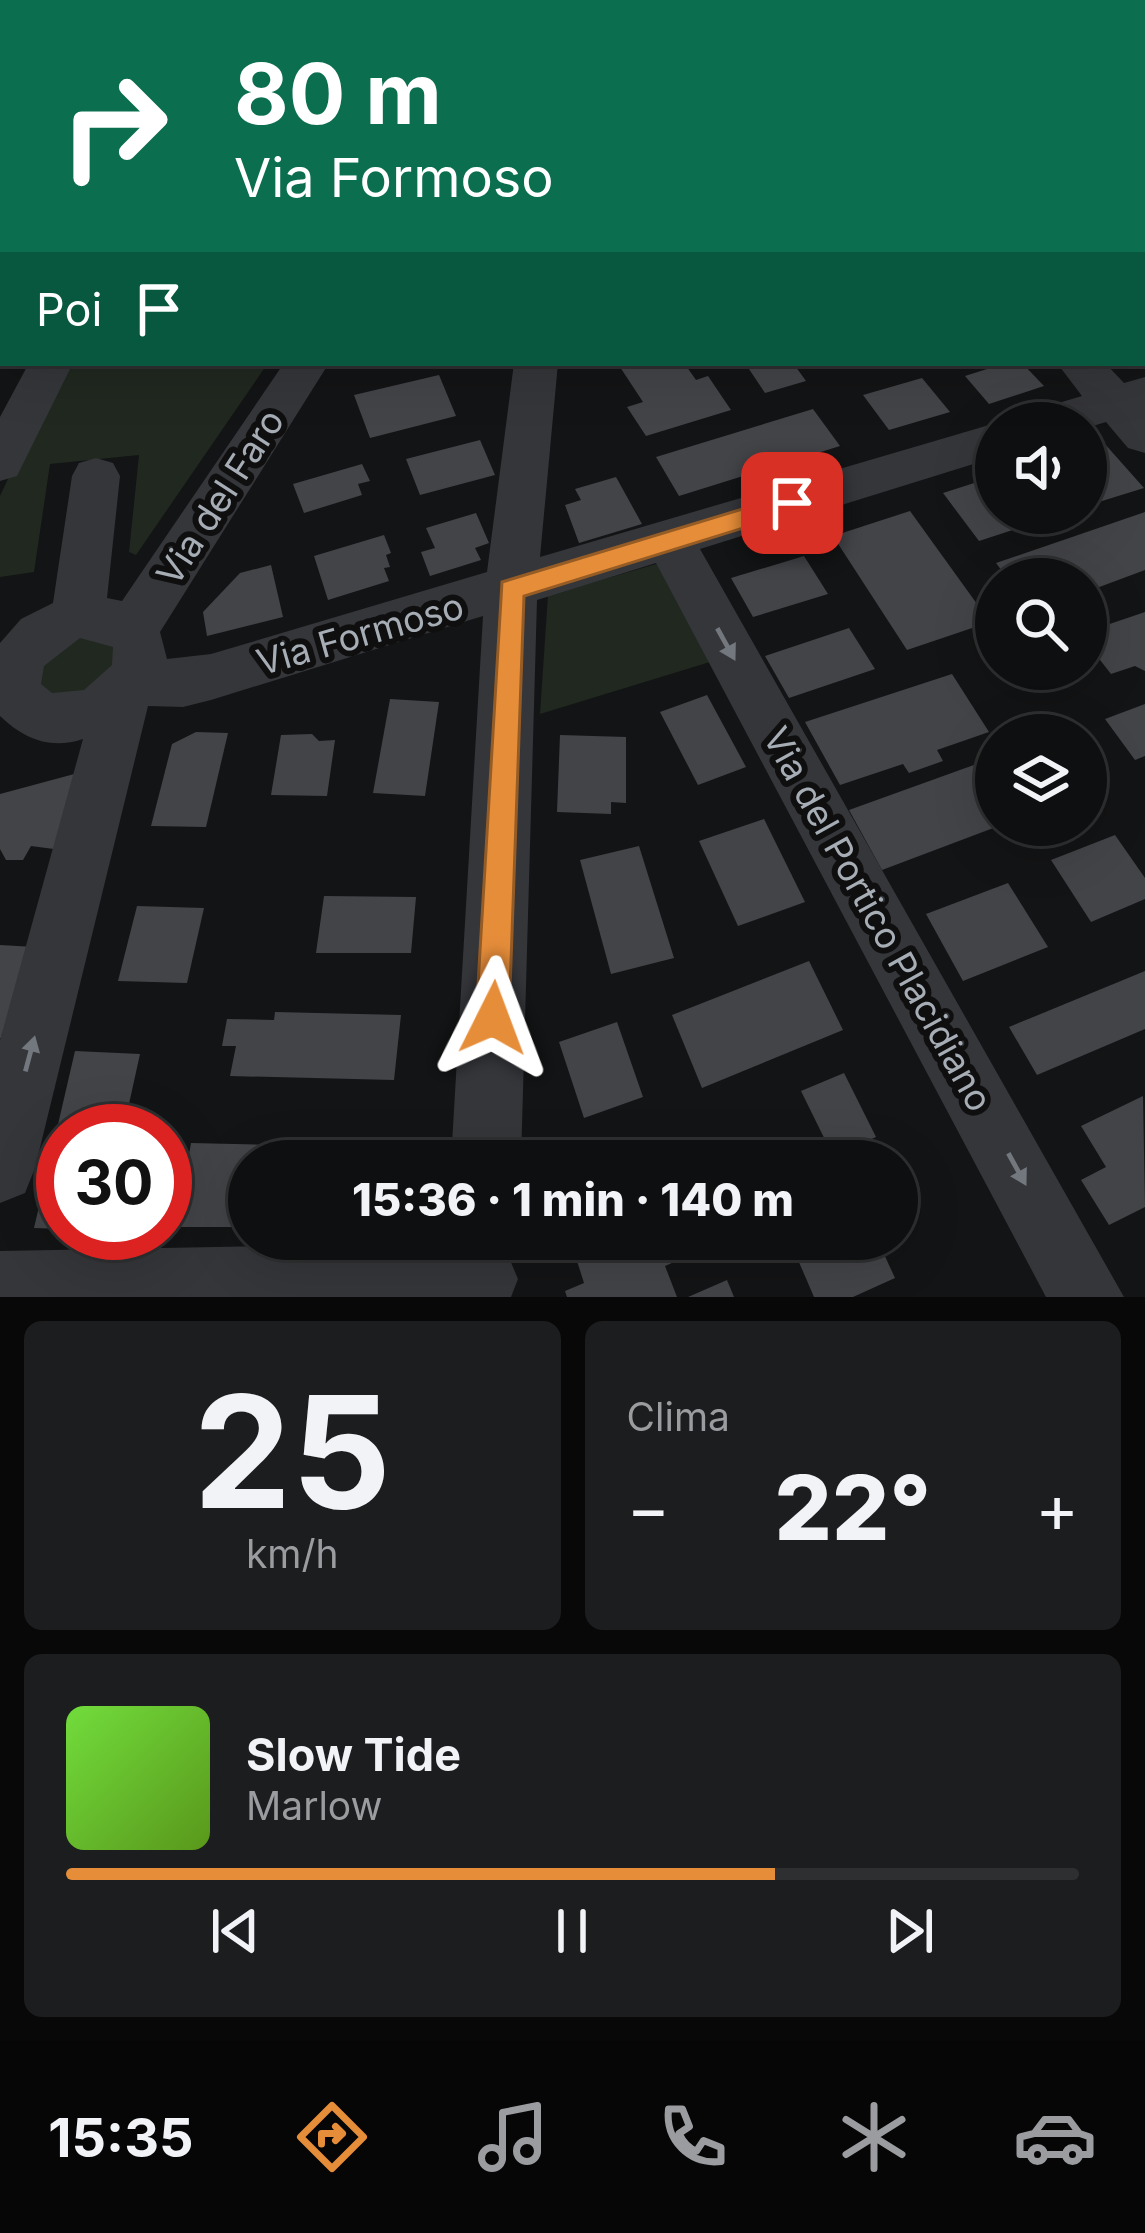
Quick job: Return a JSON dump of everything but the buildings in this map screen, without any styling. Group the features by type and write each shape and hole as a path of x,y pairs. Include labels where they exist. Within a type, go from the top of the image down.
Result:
{"street":[{"path":"0,463 49,366"},
{"name":"Via del Faro","path":"129,669 305,366"},
{"path":"487,1140 512,589 536,366"},
{"path":"1083,366 1135,410"},
{"name":"Via Formoso","path":"129,669 183,682 211,677 975,447"},
{"path":"78,616 96,476"},
{"name":"Via del Portico Placidiano","path":"670,542 1087,1297"},
{"path":"0,1168 129,669 118,620 78,616 44,630 15,634 12,716 60,721 105,709 129,669"},
{"path":"0,1288 481,1272"}],"shaded area":[{"path":"61,366 266,366 136,555 129,552 139,455 50,464 34,572 0,577 0,496"},
{"path":"660,563 710,662 540,714 548,595"},
{"path":"99,631 121,654 94,694 42,693 37,660 45,648"}],"route":[{"path":"493,1018 512,589 792,503"}]}
